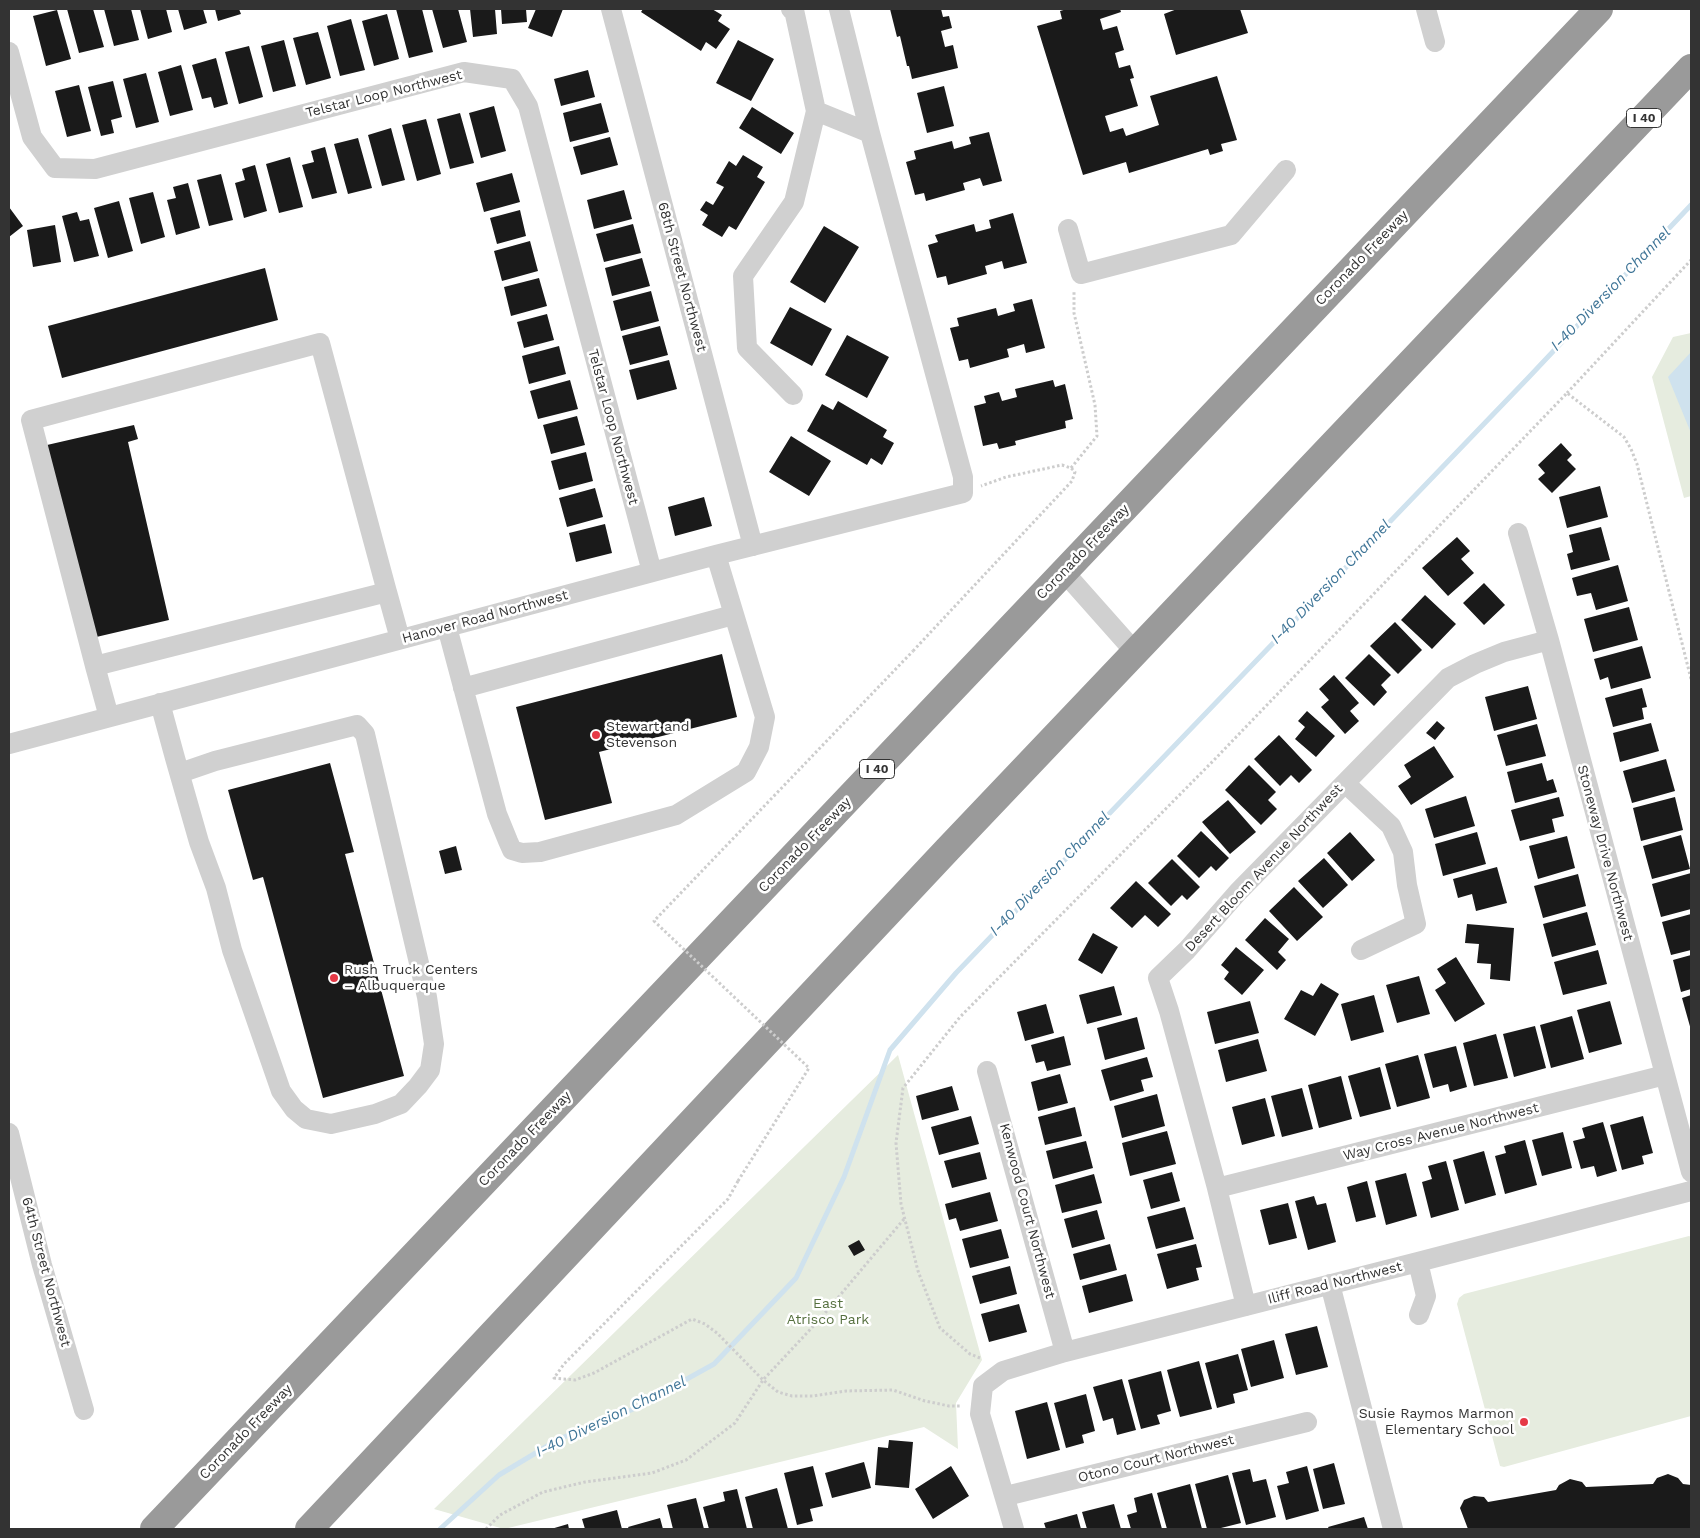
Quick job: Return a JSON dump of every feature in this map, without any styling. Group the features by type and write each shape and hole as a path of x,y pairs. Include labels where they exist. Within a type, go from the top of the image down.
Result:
{"highway":[{"name":"Coronado Freeway","path":"154,1529 1600,9"},
{"name":"I 40","path":"309,1529 954,842 1691,68"}],"street":[{"name":"68th Street Northwest","path":"611,9 753,546"},
{"path":"791,9 794,10 816,111 794,202 743,276 747,348 793,394"},
{"path":"839,9 870,133 963,477 963,492"},
{"path":"1426,9 1435,42"},
{"name":"Telstar Loop Northwest","path":"9,52 32,137 55,168 95,170 464,72 512,79 528,106 652,572"},
{"path":"816,111 870,133"},
{"path":"1068,229 1081,274 1231,235 1286,170"},
{"path":"109,717 31,420 320,343 400,639"},
{"name":"Hanover Road Northwest","path":"9,744 716,555 963,492"},
{"name":"Stoneway Drive Northwest","path":"1518,533 1549,640 1691,1172"},
{"path":"447,627 497,814 512,850 522,853 540,852 676,816 746,772 759,747 765,717 716,555"},
{"path":"1064,572 1135,652"},
{"path":"95,666 387,592"},
{"path":"463,688 733,615"},
{"name":"Desert Bloom Avenue Northwest","path":"1217,1188 1170,1011 1158,978 1187,950 1238,892 1448,678 1504,652 1549,640"},
{"path":"160,703 199,842 216,888 232,950 280,1091 294,1109 306,1119 331,1124 375,1114 401,1104 430,1070 434,1044 427,996 365,734 357,726 349,727 215,761 180,773"},
{"path":"1345,783 1391,826 1403,852 1407,885 1416,924 1361,950"},
{"name":"Kenwood Court Northwest","path":"987,1070 1065,1352"},
{"name":"Way Cross Avenue Northwest","path":"1217,1188 1665,1075"},
{"name":"64th Street Northwest","path":"9,1133 42,1265 84,1410"},
{"path":"1217,1188 1246,1306"},
{"name":"Iliff Road Northwest","path":"1006,1496 980,1414 983,1386 1003,1371 1065,1352 1691,1191"},
{"path":"1418,1262 1426,1296 1419,1315"},
{"path":"1330,1284 1393,1529"},
{"name":"Otono Court Northwest","path":"1006,1496 1307,1422"},
{"path":"1006,1496 1014,1529"}],"path":[{"path":"980,1358 970,1354 940,1328 918,1271 901,1204 896,1143 903,1088 954,1024 1215,760 1567,393 1691,260"},
{"path":"1071,468 1097,436 1095,405 1074,313 1072,284"},
{"path":"1567,393 1624,437 1631,449 1637,464 1691,678"},
{"path":"960,1406 949,1406 925,1401 893,1390 846,1391 813,1396 792,1396 778,1392 763,1380 717,1333 706,1324 692,1319 594,1373 575,1380 554,1378 564,1364 728,1199 808,1068 654,921 913,651 1072,481 1075,472 1071,468 1062,465 1015,475 963,492"},
{"path":"486,1529 500,1515 543,1492 585,1482 652,1473 686,1460 735,1424 763,1380 820,1319 905,1219"}],"green space":[{"path":"1691,333 1691,496 1684,498 1652,377 1673,337"},
{"name":"East Atrisco Park","path":"898,1055 982,1360 956,1403 958,1449 924,1427 504,1529 434,1509"},
{"path":"1691,1237 1691,1416 1504,1467 1500,1466 1457,1304 1459,1298 1464,1294"}],"water":[{"path":"1691,352 1691,433 1668,377"}],"building":[{"path":"67,9 93,9 104,47 79,53"},
{"path":"104,9 131,9 139,40 114,46"},
{"path":"140,9 166,9 172,32 148,39"},
{"path":"178,9 203,9 207,23 184,30"},
{"path":"215,9 239,9 241,14 218,21"},
{"path":"396,9 422,9 433,52 409,58"},
{"path":"432,9 458,9 467,42 443,48"},
{"path":"470,9 495,9 497,34 473,37"},
{"path":"501,9 526,9 527,22 502,24"},
{"path":"536,9 563,9 552,37 528,28"},
{"path":"643,9 712,9 722,15 718,21 730,29 716,49 706,42 701,51 641,12"},
{"path":"890,9 941,9 943,17 949,16 952,28 941,31 945,47 953,45 958,68 912,79 900,36 897,37"},
{"path":"1067,9 1120,9 1121,12 1100,19 1103,30 1117,26 1124,50 1115,53 1119,68 1130,65 1134,78 1130,79 1138,106 1105,116 1110,132 1123,128 1126,136 1159,125 1150,96 1217,76 1237,140 1221,144 1223,151 1210,155 1208,149 1129,173 1126,162 1083,175 1037,26 1062,19 1060,11"},
{"path":"1177,9 1240,9 1248,33 1176,55 1164,14"},
{"path":"57,10 71,59 46,66 33,16"},
{"path":"387,14 399,59 374,66 362,21"},
{"path":"351,19 365,70 340,76 327,26"},
{"path":"318,32 331,78 306,85 293,38"},
{"path":"284,40 296,86 273,92 261,46"},
{"path":"738,40 774,59 751,101 716,83"},
{"path":"249,46 263,97 239,104 225,52"},
{"path":"216,58 228,104 214,108 211,97 202,99 192,65"},
{"path":"181,65 193,110 170,116 158,72"},
{"path":"588,70 595,97 561,106 554,79"},
{"path":"146,73 159,122 136,128 123,79"},
{"path":"113,81 122,117 111,120 114,133 101,136 88,87"},
{"path":"79,85 91,131 67,137 55,91"},
{"path":"944,86 954,126 927,133 917,93"},
{"path":"601,103 609,132 570,142 563,113"},
{"path":"494,106 506,151 481,158 469,113"},
{"path":"752,107 794,133 781,154 739,128"},
{"path":"460,113 474,163 450,169 437,119"},
{"path":"426,119 441,174 417,181 402,125"},
{"path":"391,128 405,180 382,186 368,135"},
{"path":"989,132 1002,181 983,186 980,178 963,183 965,190 926,201 924,193 915,195 906,162 916,159 914,151 952,141 954,149 971,144 969,137"},
{"path":"610,137 618,165 581,175 573,147"},
{"path":"358,138 372,188 348,194 334,144"},
{"path":"325,147 337,193 312,199 302,165 314,162 311,151"},
{"path":"743,155 763,167 757,177 765,182 736,230 729,226 722,237 702,225 708,215 700,210 706,201 713,205 724,187 716,183 729,161 736,166"},
{"path":"290,157 303,207 279,213 266,164"},
{"path":"255,165 267,211 244,218 235,183 245,180 242,169"},
{"path":"512,173 520,202 484,212 476,183"},
{"path":"221,174 233,220 209,226 197,180"},
{"path":"188,183 200,228 176,235 167,200 176,198 173,187"},
{"path":"624,190 632,219 594,229 587,200"},
{"path":"153,192 165,237 141,244 129,198"},
{"path":"119,201 133,251 108,258 94,208"},
{"path":"9,207 23,226 9,237"},
{"path":"520,210 526,236 497,244 490,218"},
{"path":"77,212 80,221 89,219 99,256 74,262 62,216"},
{"path":"1013,213 1027,263 1004,269 1002,261 985,266 987,274 948,285 946,276 937,278 928,245 938,242 935,235 974,224 976,232 991,228 989,220"},
{"path":"633,224 641,253 604,262 596,234"},
{"path":"55,225 61,262 33,267 27,230"},
{"path":"824,226 859,247 825,303 790,282"},
{"path":"530,241 538,271 502,281 494,251"},
{"path":"642,258 650,286 612,296 605,268"},
{"path":"265,268 278,320 62,378 48,326"},
{"path":"539,278 547,306 511,316 504,287"},
{"path":"651,291 659,321 621,331 613,301"},
{"path":"1032,299 1045,348 1026,353 1024,344 1007,349 1009,357 970,368 968,359 959,361 950,328 959,326 957,318 996,308 998,316 1015,311 1013,304"},
{"path":"790,307 832,329 812,366 770,343"},
{"path":"547,314 554,340 524,348 517,322"},
{"path":"660,326 668,355 630,365 622,336"},
{"path":"847,335 889,357 867,398 825,375"},
{"path":"559,346 566,374 529,384 522,356"},
{"path":"669,360 677,389 637,400 629,370"},
{"path":"570,380 578,409 538,419 530,391"},
{"path":"1053,380 1055,387 1065,384 1073,419 1065,421 1066,428 1015,441 1016,445 999,449 997,443 983,446 974,406 986,403 984,396 999,392 1002,401 1017,397 1015,389"},
{"path":"838,401 887,430 883,437 894,443 882,465 871,458 867,465 807,431 822,404 833,410"},
{"path":"577,416 585,445 551,454 543,425"},
{"path":"134,425 138,439 128,442 169,620 92,638 47,445"},
{"path":"791,436 831,461 809,496 769,472"},
{"path":"1561,443 1572,455 1567,460 1576,469 1552,493 1538,479 1545,473 1538,465"},
{"path":"586,452 593,481 559,490 551,461"},
{"path":"1600,486 1608,517 1567,528 1559,497"},
{"path":"595,488 603,517 567,527 559,498"},
{"path":"704,497 712,526 675,536 668,507"},
{"path":"605,524 612,553 576,562 569,533"},
{"path":"1601,527 1610,560 1571,570 1567,554 1573,552 1569,535"},
{"path":"1457,537 1470,551 1461,559 1474,573 1448,596 1422,568"},
{"path":"1618,565 1628,601 1596,610 1591,593 1577,596 1572,578"},
{"path":"1484,583 1505,605 1484,625 1463,603"},
{"path":"1425,595 1456,624 1432,649 1401,620"},
{"path":"1629,607 1638,640 1593,652 1584,619"},
{"path":"1395,622 1422,650 1398,674 1370,646"},
{"path":"1642,646 1651,678 1611,689 1608,677 1600,680 1594,659"},
{"name":"Stewart and Stevenson","path":"722,654 737,717 599,752 612,803 545,820 516,707"},
{"path":"1369,654 1391,675 1381,685 1387,692 1374,706 1345,678"},
{"path":"1334,675 1359,703 1350,711 1359,721 1345,734 1321,707 1329,700 1319,689"},
{"path":"1528,686 1537,719 1494,731 1485,697"},
{"path":"1642,688 1647,707 1642,708 1644,719 1613,727 1605,698"},
{"path":"1307,711 1335,736 1316,757 1295,739 1305,727 1298,721"},
{"path":"1437,721 1445,728 1435,740 1426,733"},
{"path":"1651,723 1659,751 1620,762 1613,733"},
{"path":"1537,724 1546,756 1506,766 1497,735"},
{"path":"1279,735 1312,770 1299,783 1291,775 1280,786 1254,759"},
{"path":"1434,746 1454,777 1411,805 1398,786 1411,777 1404,765"},
{"path":"1666,759 1675,791 1632,803 1623,771"},
{"name":"Rush Truck Centers – Albuquerque","path":"330,763 354,852 345,854 404,1076 323,1098 263,877 253,880 228,790"},
{"path":"1542,763 1547,781 1553,779 1557,792 1515,803 1507,772"},
{"path":"1249,765 1276,792 1268,800 1277,809 1261,825 1225,790"},
{"path":"1466,796 1475,826 1434,838 1425,809"},
{"path":"1559,797 1564,816 1552,819 1555,832 1520,841 1511,810"},
{"path":"1675,797 1683,830 1641,841 1633,808"},
{"path":"1228,800 1256,832 1230,854 1202,822"},
{"path":"1201,831 1229,858 1216,871 1211,866 1199,878 1177,856"},
{"path":"1350,832 1375,860 1352,881 1327,853"},
{"path":"1477,832 1486,864 1443,876 1435,844"},
{"path":"1681,835 1690,869 1652,879 1643,846"},
{"path":"1567,836 1575,868 1538,879 1529,846"},
{"path":"456,846 462,870 445,874 439,851"},
{"path":"1324,858 1348,885 1323,908 1298,881"},
{"path":"1172,859 1200,887 1187,900 1182,895 1171,906 1148,883"},
{"path":"1497,867 1507,903 1476,911 1472,894 1458,898 1453,879"},
{"path":"1691,873 1691,909 1661,917 1652,884"},
{"path":"1578,874 1586,906 1543,918 1534,886"},
{"path":"1136,881 1171,914 1158,927 1145,915 1132,928 1110,908"},
{"path":"1294,887 1323,917 1297,941 1269,911"},
{"path":"1587,912 1596,945 1552,957 1543,924"},
{"path":"1691,914 1691,950 1671,955 1662,922"},
{"path":"1265,918 1289,939 1278,952 1286,960 1277,970 1245,940"},
{"path":"1467,924 1514,928 1510,981 1490,979 1491,964 1477,963 1479,944 1465,943"},
{"path":"1093,933 1118,947 1102,974 1078,960"},
{"path":"1236,947 1264,970 1242,995 1224,979 1229,972 1221,965"},
{"path":"1598,950 1607,984 1563,995 1554,962"},
{"path":"1691,955 1691,989 1681,992 1673,960"},
{"path":"1456,957 1485,1004 1455,1022 1435,990 1446,983 1437,969"},
{"path":"1419,976 1430,1014 1397,1023 1386,985"},
{"path":"1321,983 1339,994 1315,1036 1284,1019 1301,990 1313,996"},
{"path":"1114,986 1122,1015 1087,1024 1079,995"},
{"path":"1374,995 1384,1032 1351,1041 1341,1004"},
{"path":"1691,995 1691,1030 1682,998"},
{"path":"1250,1001 1259,1033 1215,1044 1207,1012"},
{"path":"1610,1001 1622,1044 1589,1053 1577,1010"},
{"path":"1046,1004 1054,1033 1025,1041 1017,1012"},
{"path":"1572,1016 1584,1059 1551,1068 1540,1025"},
{"path":"1137,1017 1145,1049 1105,1060 1097,1028"},
{"path":"1535,1026 1546,1068 1514,1077 1503,1034"},
{"path":"1496,1034 1508,1078 1474,1086 1463,1043"},
{"path":"1064,1036 1071,1065 1047,1071 1044,1061 1036,1063 1031,1045"},
{"path":"1258,1039 1267,1071 1226,1082 1218,1050"},
{"path":"1456,1046 1467,1087 1450,1092 1448,1084 1433,1088 1424,1054"},
{"path":"1418,1055 1430,1098 1397,1107 1385,1064"},
{"path":"1147,1057 1153,1077 1141,1080 1144,1091 1110,1101 1101,1070"},
{"path":"1380,1067 1391,1109 1360,1117 1348,1076"},
{"path":"1060,1074 1068,1103 1038,1111 1031,1082"},
{"path":"1341,1076 1352,1119 1319,1128 1308,1085"},
{"path":"952,1086 959,1110 922,1120 916,1096"},
{"path":"1302,1088 1313,1129 1282,1137 1271,1096"},
{"path":"1157,1094 1165,1126 1122,1138 1114,1106"},
{"path":"1265,1098 1275,1136 1242,1145 1232,1107"},
{"path":"1075,1107 1082,1136 1045,1145 1038,1117"},
{"path":"971,1116 979,1144 939,1155 931,1127"},
{"path":"1643,1116 1653,1153 1642,1156 1644,1164 1622,1170 1610,1125"},
{"path":"1603,1122 1617,1171 1597,1177 1594,1166 1581,1169 1573,1141 1585,1138 1582,1128"},
{"path":"1167,1131 1176,1164 1130,1176 1122,1143"},
{"path":"1563,1132 1572,1168 1542,1176 1532,1140"},
{"path":"1525,1140 1537,1185 1505,1194 1495,1156 1506,1153 1504,1146"},
{"path":"1086,1141 1093,1168 1053,1179 1046,1151"},
{"path":"1484,1151 1496,1195 1465,1204 1453,1160"},
{"path":"980,1152 987,1179 952,1188 944,1161"},
{"path":"1446,1161 1459,1210 1431,1218 1422,1182 1432,1179 1428,1166"},
{"path":"1172,1172 1180,1201 1151,1209 1143,1180"},
{"path":"1406,1173 1417,1216 1386,1225 1375,1181"},
{"path":"1094,1174 1102,1203 1062,1213 1055,1185"},
{"path":"1367,1181 1376,1217 1356,1222 1347,1187"},
{"path":"990,1192 998,1221 960,1231 956,1218 949,1220 945,1204"},
{"path":"1314,1196 1317,1205 1326,1203 1336,1242 1308,1250 1295,1201"},
{"path":"1288,1203 1297,1238 1269,1245 1260,1210"},
{"path":"1185,1207 1194,1239 1156,1249 1147,1217"},
{"path":"1097,1210 1105,1239 1072,1248 1064,1219"},
{"path":"1001,1229 1009,1258 970,1268 962,1239"},
{"path":"859,1240 865,1250 854,1256 848,1246"},
{"path":"1110,1244 1117,1270 1080,1280 1073,1254"},
{"path":"1196,1244 1202,1267 1196,1268 1199,1280 1167,1289 1157,1254"},
{"path":"1010,1266 1017,1294 980,1304 972,1276"},
{"path":"1126,1274 1133,1301 1089,1313 1082,1286"},
{"path":"1019,1304 1027,1332 989,1342 981,1314"},
{"path":"1317,1326 1328,1367 1296,1375 1285,1334"},
{"path":"1274,1340 1284,1378 1251,1387 1241,1349"},
{"path":"1238,1354 1248,1390 1233,1394 1235,1403 1217,1408 1205,1363"},
{"path":"1199,1361 1212,1409 1180,1417 1167,1370"},
{"path":"1161,1371 1171,1411 1157,1415 1160,1424 1141,1429 1128,1380"},
{"path":"1122,1379 1136,1430 1117,1435 1113,1418 1103,1421 1093,1387"},
{"path":"1086,1394 1095,1431 1082,1435 1084,1443 1066,1448 1054,1403"},
{"path":"1047,1402 1060,1450 1027,1459 1015,1411"},
{"path":"889,1440 913,1442 909,1488 875,1485 878,1447 888,1448"},
{"path":"864,1462 871,1488 832,1498 825,1473"},
{"path":"1334,1463 1345,1504 1323,1509 1313,1469"},
{"path":"813,1466 823,1506 810,1509 813,1521 797,1525 784,1473"},
{"path":"951,1466 969,1496 933,1519 915,1489"},
{"path":"1307,1466 1319,1511 1286,1520 1277,1486 1289,1483 1286,1472"},
{"path":"1250,1469 1253,1482 1266,1479 1276,1517 1246,1525 1232,1473"},
{"path":"1668,1474 1678,1478 1683,1484 1691,1485 1691,1529 1468,1529 1460,1508 1464,1500 1474,1496 1484,1497 1488,1502 1556,1490 1559,1485 1570,1479 1582,1482 1586,1487 1653,1484 1657,1478"},
{"path":"1228,1475 1241,1523 1217,1529 1207,1529 1195,1484"},
{"path":"1190,1484 1202,1529 1167,1529 1157,1493"},
{"path":"777,1488 788,1529 753,1529 745,1497"},
{"path":"737,1489 747,1529 709,1529 703,1507 725,1501 723,1492"},
{"path":"1152,1493 1162,1529 1131,1529 1127,1515 1137,1512 1134,1498"},
{"path":"696,1498 704,1529 673,1529 667,1505"},
{"path":"1114,1504 1121,1529 1087,1529 1082,1512"},
{"path":"617,1510 622,1529 585,1529 582,1519"},
{"path":"1077,1514 1081,1529 1046,1529 1044,1523"},
{"path":"1364,1517 1368,1529 1329,1529 1328,1527"},
{"path":"660,1518 663,1529 629,1529 628,1527"},
{"path":"568,1524 569,1529 551,1529"}],"waterway":[{"name":"I-40 Diversion Channel","path":"440,1529 499,1475 559,1439 631,1410 714,1364 796,1278 844,1177 890,1050 956,973 1529,377 1691,205"}],"place":[{"name":"Stewart and Stevenson","path":"596,735"},
{"name":"Rush Truck Centers – Albuquerque","path":"334,978"},
{"name":"Susie Raymos Marmon Elementary School","path":"1524,1422"}]}
